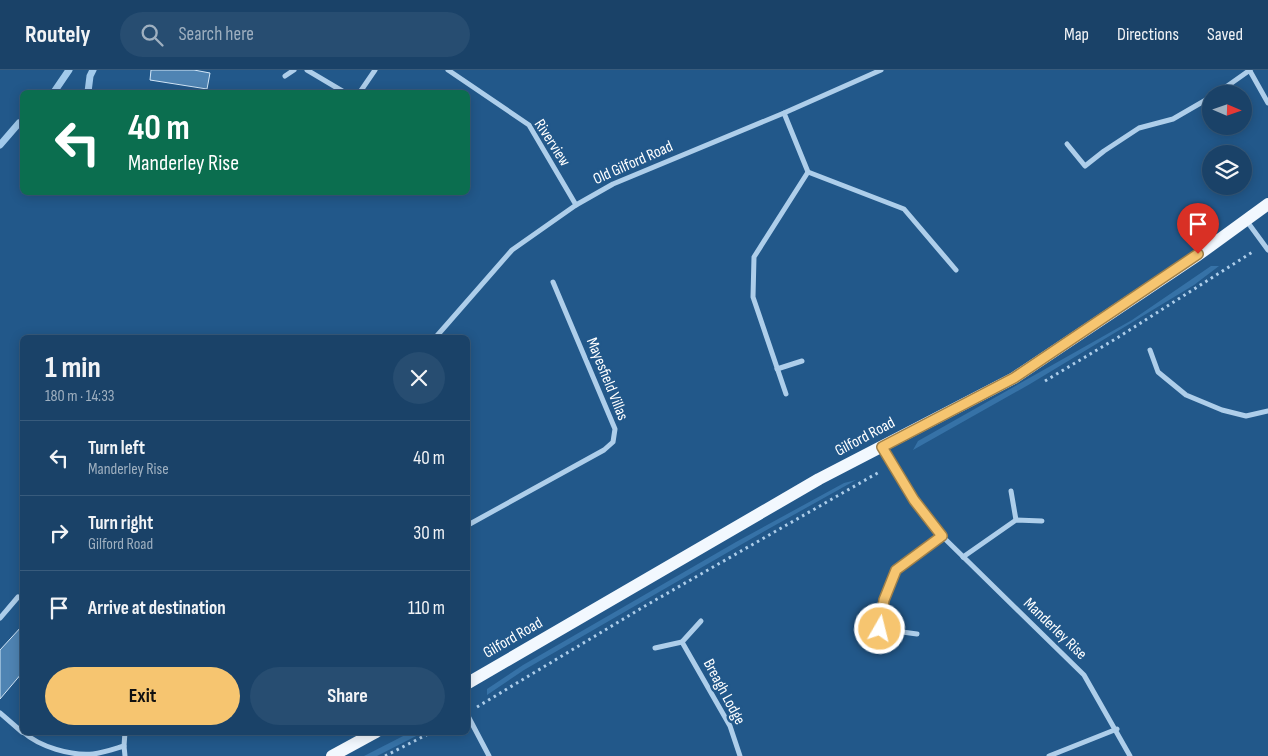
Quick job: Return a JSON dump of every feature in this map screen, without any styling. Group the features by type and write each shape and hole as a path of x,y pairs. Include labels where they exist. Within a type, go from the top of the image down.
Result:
{"main road":[{"name":"Gilford Road","path":"470,682 819,479 1014,378 1268,204"},
{"path":"332,756 370,735"}],"street":[{"path":"285,76 294,70"},
{"path":"307,70 341,90"},
{"path":"361,90 375,70"},
{"name":"Riverview","path":"448,70 529,125 576,205"},
{"name":"Old Gilford Road","path":"438,335 512,250 576,205 613,184 784,113 881,70"},
{"path":"1229,85 1250,70 1268,103"},
{"path":"1067,144 1085,166 1139,128 1172,119 1202,102"},
{"path":"784,113 808,172 904,209 956,270"},
{"path":"786,394 753,297 754,258 808,172"},
{"path":"1246,220 1268,250"},
{"name":"Mayesfield Villas","path":"470,524 604,450 613,442 615,429 553,282"},
{"path":"1150,350 1158,372 1186,395 1222,410 1246,416 1268,410"},
{"path":"777,369 802,362"},
{"name":"Manderley Rise","path":"882,447 914,500 942,536 1084,675 1117,729 1130,756"},
{"path":"1011,491 1016,520"},
{"path":"963,557 1016,520 1042,521"},
{"path":"917,634 880,629 884,600 896,570 942,536"},
{"path":"0,618 18,597"},
{"path":"655,648 682,642 701,621"},
{"name":"Breagh Lodge","path":"682,642 730,726 740,756"},
{"path":"0,713 20,730"},
{"path":"470,720 489,756"},
{"path":"1049,756 1117,729"},
{"path":"27,735 34,741 60,752 91,755 124,746"},
{"path":"125,756 126,735"}],"path":[{"path":"1038,385 1117,338 1265,244"},
{"path":"486,702 645,606 878,473"},
{"path":"385,756 426,735"}],"shaded area":[{"path":"1211,266 1219,266 1194,285 1030,384 913,450 918,441 1132,320"},
{"path":"856,480 524,670 487,695 487,689 523,665 736,542 844,483"},
{"path":"405,735 418,735 377,756 364,756"}],"building":[{"path":"151,70 194,70 210,73 207,89 150,80"},
{"path":"20,628 20,675 0,699 0,650"}],"waterway":[{"path":"55,90 69,70"},
{"path":"88,90 90,76 93,70"},
{"path":"0,145 19,123"}],"route":[{"path":"880,629 884,600 896,570 942,536 914,500 882,447 1014,378 1198,254"}]}
